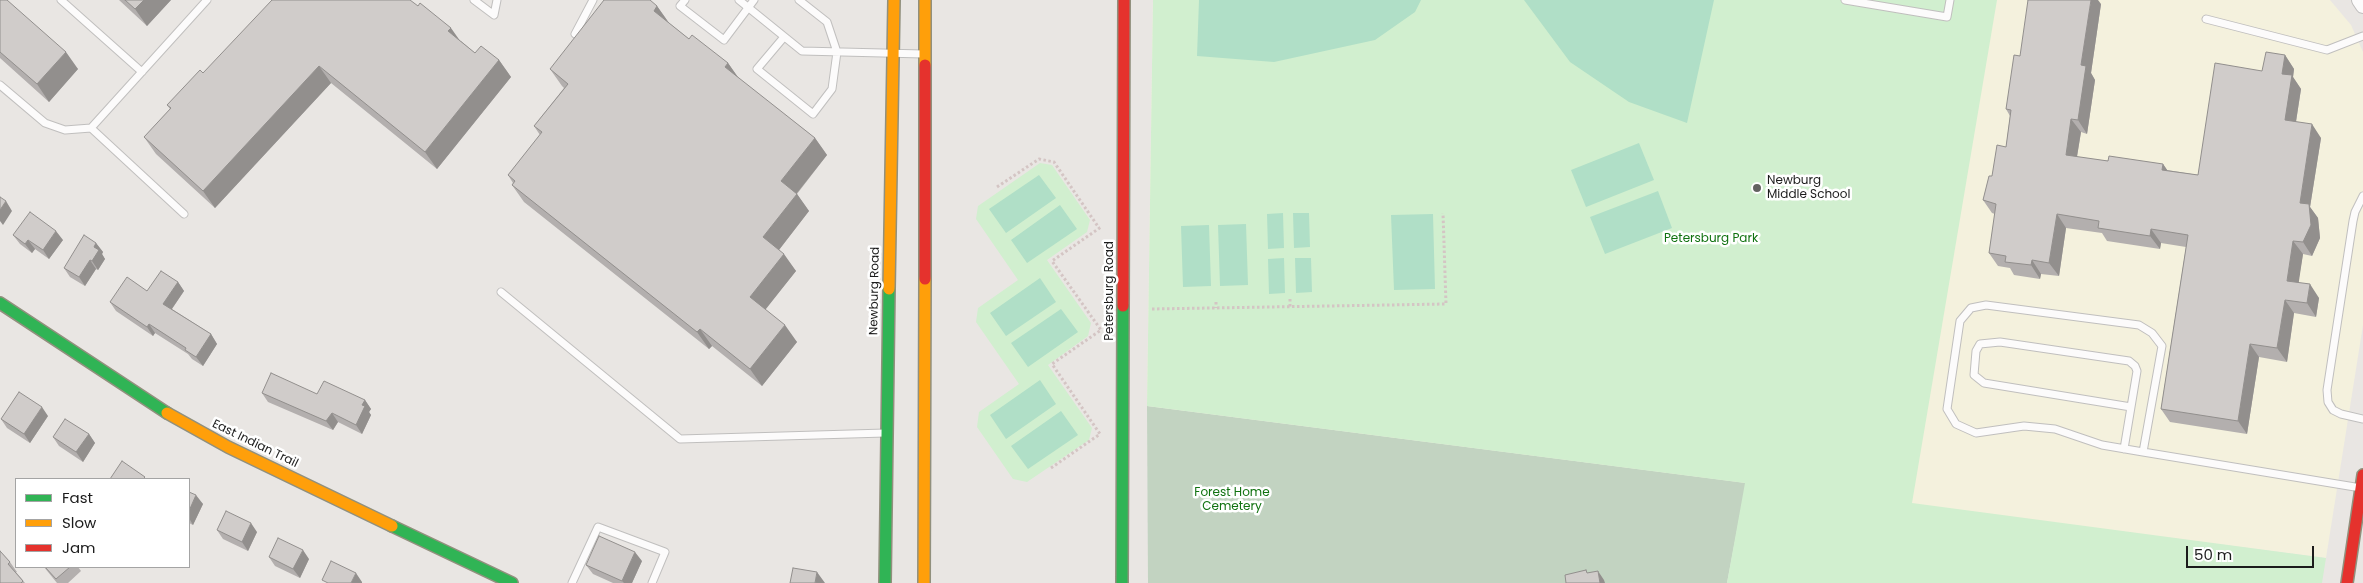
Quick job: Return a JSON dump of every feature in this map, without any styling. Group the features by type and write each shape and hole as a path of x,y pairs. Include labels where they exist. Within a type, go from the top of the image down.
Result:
{"main road":[{"name":"Newburg Road","path":"885,583 894,0"},
{"path":"924,583 925,0"},
{"name":"Petersburg Road","path":"1122,583 1124,0"},
{"name":"East Indian Trail","path":"0,303 175,418 228,447 512,583"},
{"path":"2347,583 2363,475"}],"street":[{"path":"2359,0 2363,6"}],"lane":[{"path":"61,0 142,72"},
{"path":"0,85 46,123 64,130 91,128 207,0"},
{"path":"474,0 494,15 497,0"},
{"path":"575,34 593,0"},
{"path":"685,0 680,6 724,40 754,0"},
{"path":"739,0 802,51 924,54"},
{"path":"784,37 757,69 813,114 832,89 836,52 827,22 799,0"},
{"path":"1845,0 1887,3 1947,17 1950,0"},
{"path":"2206,18 2327,50 2363,36"},
{"path":"91,128 184,214"},
{"path":"2363,196 2353,221 2327,390 2328,402 2333,410 2341,414 2363,419"},
{"path":"501,292 680,439 886,433"},
{"path":"2143,452 2162,346 2152,334 2139,325 1986,305 1971,308 1960,321 1947,409 1956,424 1976,432 2024,426 2055,429 2102,445 2124,449 2361,488"},
{"path":"2124,449 2136,371 2129,361 2000,342 1980,344 1976,351 1974,375 1984,383 2130,407"},
{"path":"574,583 598,527 665,552 652,583"}],"path":[{"path":"997,187 1038,159 1054,162 1100,227 1056,256 1052,261 1101,330 1052,364 1100,434 1051,468"},
{"path":"1152,309 1446,304 1443,213"},
{"path":"1290,299 1290,307"},
{"path":"1216,302 1216,308"}],"shaded area":[{"name":"Petersburg Park","path":"1153,0 2330,0 2351,25 2363,52 2363,325 2326,558 1147,406"}],"green space":[{"name":"Petersburg Park","path":"1153,0 1997,0 1912,503 2326,558 2322,583 1727,583 1745,483 1147,406"},
{"path":"1199,0 1421,0 1415,12 1375,40 1274,62 1197,56"},
{"path":"1524,0 1714,0 1687,123 1629,102 1570,62"},
{"path":"1639,143 1654,180 1586,207 1571,170"},
{"path":"1040,163 1052,165 1090,220 1087,232 1047,260 1091,323 1088,336 1048,365 1092,428 1089,440 1027,482 1013,479 977,427 979,412 1019,384 976,322 978,308 1018,280 976,219 978,206"},
{"path":"1039,175 1056,198 1006,233 989,209"},
{"path":"1658,191 1672,228 1605,254 1590,217"},
{"path":"1060,205 1077,229 1027,263 1011,240"},
{"path":"1283,213 1284,248 1268,249 1267,214"},
{"path":"1293,213 1309,213 1310,247 1294,248"},
{"path":"1433,214 1435,289 1394,290 1391,215"},
{"path":"1246,224 1248,285 1220,286 1218,225"},
{"path":"1209,225 1211,286 1183,287 1181,226"},
{"path":"1284,258 1285,293 1269,294 1268,259"},
{"path":"1295,258 1311,258 1312,292 1296,293"},
{"path":"1040,278 1056,302 1006,336 990,313"},
{"path":"1061,309 1078,332 1028,367 1011,343"},
{"path":"1040,380 1056,404 1006,439 990,415"},
{"name":"Forest Home Cemetery","path":"1147,406 1746,483 1727,583 1148,583"},
{"path":"1061,411 1078,435 1028,469 1011,446"}],"building":[{"path":"0,0 7,0 66,52 37,84 0,52"},
{"path":"125,0 144,0 135,9"},
{"path":"272,0 410,0 418,6 420,3 451,28 448,31 475,53 481,46 499,60 425,152 319,66 203,191 144,137 171,108 167,105 200,70 203,73"},
{"path":"604,0 650,0 657,6 654,11 689,39 692,35 728,63 725,67 815,138 781,181 797,194 763,237 784,254 750,297 785,325 750,369 700,329 697,332 512,185 515,181 508,175 542,132 534,126 568,84 550,69"},
{"path":"2028,0 2091,0 2081,65 2086,66 2078,120 2071,119 2066,155 2108,161 2109,156 2163,164 2162,170 2198,175 2215,63 2262,71 2266,52 2285,55 2282,74 2292,75 2285,120 2312,124 2300,203 2309,204 2311,225 2303,242 2293,241 2287,281 2310,284 2307,303 2285,300 2277,348 2250,344 2238,421 2161,409 2188,235 2151,229 2150,236 2098,228 2099,221 2057,214 2049,263 2032,260 2031,265 2005,262 2006,256 1989,253 1996,204 1983,200 1989,176 1992,176 1997,145 2006,147 2011,110 2006,109 2014,55 2020,56"},
{"path":"0,197 6,201 0,210"},
{"path":"30,212 56,231 43,250 28,240 25,244 13,235"},
{"path":"84,235 96,243 94,247 99,250 79,277 64,268"},
{"path":"161,271 178,282 163,304 211,334 196,357 185,350 186,348 149,324 147,327 110,302 127,277 147,291"},
{"path":"271,373 317,394 324,381 365,400 362,405 365,406 356,425 332,413 326,421 262,393"},
{"path":"19,392 42,407 24,434 1,419"},
{"path":"65,419 89,434 76,452 53,437"},
{"path":"122,461 145,477 144,478 111,478"},
{"path":"190,492 196,495 190,509"},
{"path":"226,511 251,523 242,542 217,530"},
{"path":"599,536 635,552 622,581 586,565"},
{"path":"278,538 303,550 293,569 269,557"},
{"path":"0,551 10,562 8,564 23,581 21,583 0,583"},
{"path":"331,561 356,573 351,583 328,583 322,580"},
{"path":"46,568 69,568 56,579"},
{"path":"793,568 817,572 815,583 790,583"},
{"path":"1586,570 1587,573 1598,571 1600,583 1566,583 1565,575"}],"traffic: fast":[{"path":"885,583 889,289"},
{"path":"0,303 167,413"},
{"path":"1122,583 1123,306"},
{"path":"392,526 512,583"}],"traffic: slow":[{"path":"889,289 894,0"},
{"path":"925,0 925,65"},
{"path":"924,583 925,279"},
{"path":"167,413 228,447 392,526"}],"traffic: jam":[{"path":"1123,306 1124,0"},
{"path":"925,65 925,279"},
{"path":"2347,583 2363,475"}],"place":[{"name":"Newburg Middle School","path":"1757,188"}]}
